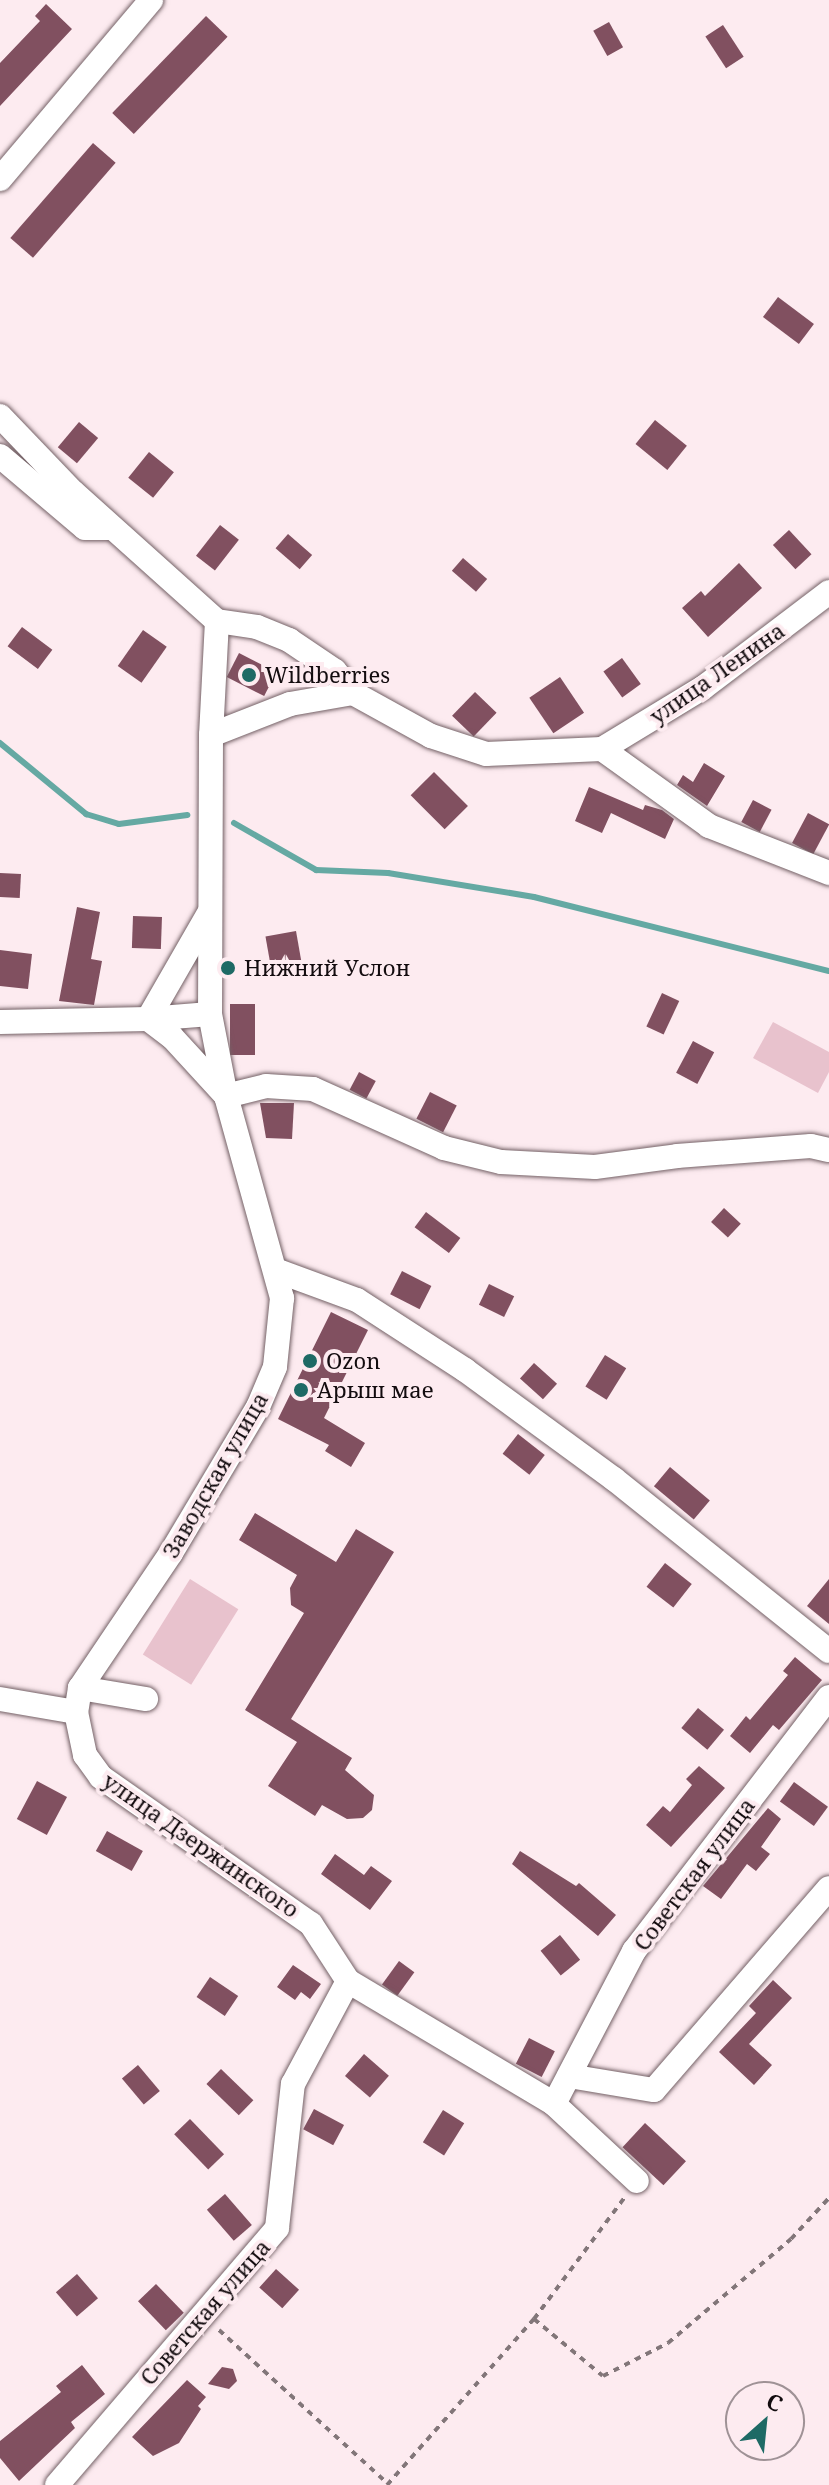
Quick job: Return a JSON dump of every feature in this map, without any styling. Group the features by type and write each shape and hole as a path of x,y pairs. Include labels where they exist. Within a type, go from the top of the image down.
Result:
{"street":[{"path":"0,179 151,0"},
{"path":"0,416 112,528 217,621 257,627 289,640 335,671 353,693 431,736 486,754 602,749 709,826 829,873"},
{"path":"0,456 85,528 112,528"},
{"name":"улица Ленина","path":"602,749 704,687 829,592"},
{"path":"217,621 211,735 210,1014 226,1096 266,1086 313,1089 444,1148 501,1162 595,1167 677,1156 811,1146 829,1150"},
{"path":"211,735 290,704 353,693"},
{"path":"148,1019 209,912"},
{"path":"0,1022 148,1019 210,1014"},
{"name":"Заводская улица","path":"78,1700 258,1407 282,1332 278,1271 226,1096 172,1037 148,1019"},
{"path":"278,1271 357,1300 465,1370 614,1479 829,1651"},
{"name":"Советская улица","path":"554,2104 634,1951 829,1697"},
{"path":"0,1699 146,1699"},
{"name":"улица Дзержинского","path":"78,1700 85,1755 101,1777 311,1924 348,1981 554,2104 637,2181"},
{"path":"569,2076 654,2090 829,1888"},
{"name":"Советская улица","path":"57,2485 277,2228 293,2084 348,1981"}],"path":[{"path":"202,2315 388,2484 534,2319 637,2181"},
{"path":"534,2319 603,2376 668,2343 791,2239 829,2198"}],"shaded area":[{"path":"773,1022 829,1052 829,1072 818,1093 753,1058"},
{"path":"190,1579 238,1609 191,1685 143,1654"}],"building":[{"path":"46,4 72,29 0,106 0,63 40,21 35,16"},
{"path":"206,16 228,37 134,134 112,113"},
{"path":"609,22 623,47 607,56 593,31"},
{"path":"723,25 744,57 726,68 705,36"},
{"path":"93,143 116,163 33,258 10,238"},
{"path":"778,297 814,324 799,344 763,317"},
{"path":"655,420 687,446 667,470 635,444"},
{"path":"79,422 98,438 77,463 58,447"},
{"path":"149,452 174,472 153,498 128,478"},
{"path":"220,525 239,540 215,571 196,556"},
{"path":"789,530 812,554 795,569 773,545"},
{"path":"288,534 312,555 300,569 276,548"},
{"path":"463,558 487,579 476,592 452,571"},
{"path":"739,563 762,588 708,637 682,608 701,591 705,596"},
{"path":"22,627 52,650 38,669 8,646"},
{"path":"143,630 167,647 142,683 118,666"},
{"path":"239,653 276,672 264,696 227,677"},
{"path":"622,658 641,684 622,697 603,672"},
{"path":"560,677 584,713 553,733 529,698"},
{"path":"475,692 497,713 474,737 452,716"},
{"path":"704,763 725,776 707,806 677,785 683,775 693,782"},
{"path":"434,772 468,806 445,829 411,795"},
{"path":"589,787 643,810 645,805 662,810 674,819 665,839 611,813 602,833 575,821"},
{"path":"753,800 772,810 760,832 741,822"},
{"path":"808,813 829,824 813,854 792,843"},
{"path":"0,873 21,874 20,898 0,897"},
{"path":"77,907 100,912 91,959 102,961 94,1005 59,1001"},
{"path":"133,916 162,917 161,949 132,948"},
{"path":"296,931 302,965 272,971 265,936"},
{"path":"0,950 32,954 28,989 0,986"},
{"path":"662,993 679,1001 664,1035 646,1027"},
{"path":"230,1004 255,1004 255,1055 230,1055"},
{"path":"693,1041 714,1052 697,1084 676,1073"},
{"path":"359,1072 376,1081 366,1099 350,1090"},
{"path":"430,1092 457,1106 443,1132 416,1119"},
{"path":"260,1103 294,1103 292,1139 266,1138"},
{"path":"724,1208 741,1224 728,1238 711,1222"},
{"path":"426,1212 460,1238 449,1253 415,1227"},
{"path":"402,1271 431,1286 420,1309 390,1294"},
{"path":"489,1284 514,1296 504,1317 479,1305"},
{"path":"331,1312 368,1330 324,1418 365,1443 351,1467 325,1451 329,1445 278,1419"},
{"path":"605,1355 626,1368 607,1400 585,1386"},
{"path":"534,1363 557,1384 543,1399 520,1379"},
{"path":"518,1434 545,1455 529,1475 503,1454"},
{"path":"670,1467 710,1500 694,1520 654,1486"},
{"path":"255,1513 336,1562 356,1529 394,1552 291,1719 352,1758 345,1770 374,1795 372,1810 363,1818 347,1819 322,1805 315,1816 268,1786 297,1742 245,1710 304,1613 291,1605 290,1588 297,1575 239,1540"},
{"path":"665,1563 692,1584 673,1608 647,1587"},
{"path":"829,1579 829,1624 807,1606"},
{"path":"795,1657 822,1680 779,1730 773,1725 750,1753 730,1736 746,1716 750,1720 788,1675 783,1671"},
{"path":"698,1708 724,1730 707,1750 681,1728"},
{"path":"699,1766 725,1788 671,1847 646,1825 663,1806 670,1812 692,1785 686,1779"},
{"path":"37,1781 67,1797 47,1835 17,1819"},
{"path":"794,1782 828,1807 814,1826 780,1801"},
{"path":"768,1808 781,1819 761,1847 770,1854 756,1871 747,1864 721,1899 703,1886"},
{"path":"107,1831 143,1851 132,1871 96,1851"},
{"path":"520,1851 576,1886 579,1883 616,1915 598,1936 512,1864"},
{"path":"335,1854 364,1875 371,1866 392,1881 370,1910 321,1874"},
{"path":"560,1935 580,1960 561,1976 541,1951"},
{"path":"399,1961 414,1972 397,1996 382,1984"},
{"path":"293,1965 321,1984 310,1999 301,1992 295,2000 277,1987"},
{"path":"210,1977 238,1996 225,2016 197,1997"},
{"path":"773,1980 792,1998 749,2044 772,2065 754,2085 719,2052 756,2013 749,2006"},
{"path":"529,2038 555,2051 542,2077 516,2064"},
{"path":"364,2054 389,2076 370,2098 345,2076"},
{"path":"138,2065 160,2091 144,2105 122,2078"},
{"path":"221,2069 253,2100 239,2115 206,2084"},
{"path":"314,2109 344,2125 333,2145 303,2129"},
{"path":"443,2110 464,2123 444,2155 423,2142"},
{"path":"190,2119 224,2154 208,2170 174,2134"},
{"path":"645,2123 686,2161 663,2185 622,2147"},
{"path":"225,2194 252,2225 234,2241 207,2210"},
{"path":"276,2269 299,2290 282,2308 259,2288"},
{"path":"77,2274 98,2298 77,2317 56,2292"},
{"path":"156,2284 184,2313 166,2330 138,2301"},
{"path":"82,2365 105,2394 71,2422 75,2428 19,2481 0,2458 0,2441 61,2392 56,2386"},
{"path":"222,2367 233,2369 237,2381 229,2389 208,2384"},
{"path":"187,2380 206,2397 198,2406 201,2409 179,2443 153,2456 132,2437"}],"waterway":[{"path":"0,743 86,814 119,824 187,815"},
{"path":"234,823 316,870 388,873 534,897 829,971"}],"place":[{"name":"Wildberries","path":"249,675"},
{"name":"Нижний Услон","path":"228,968"},
{"name":"Ozon","path":"310,1361"},
{"name":"Арыш мае","path":"301,1390"}]}
